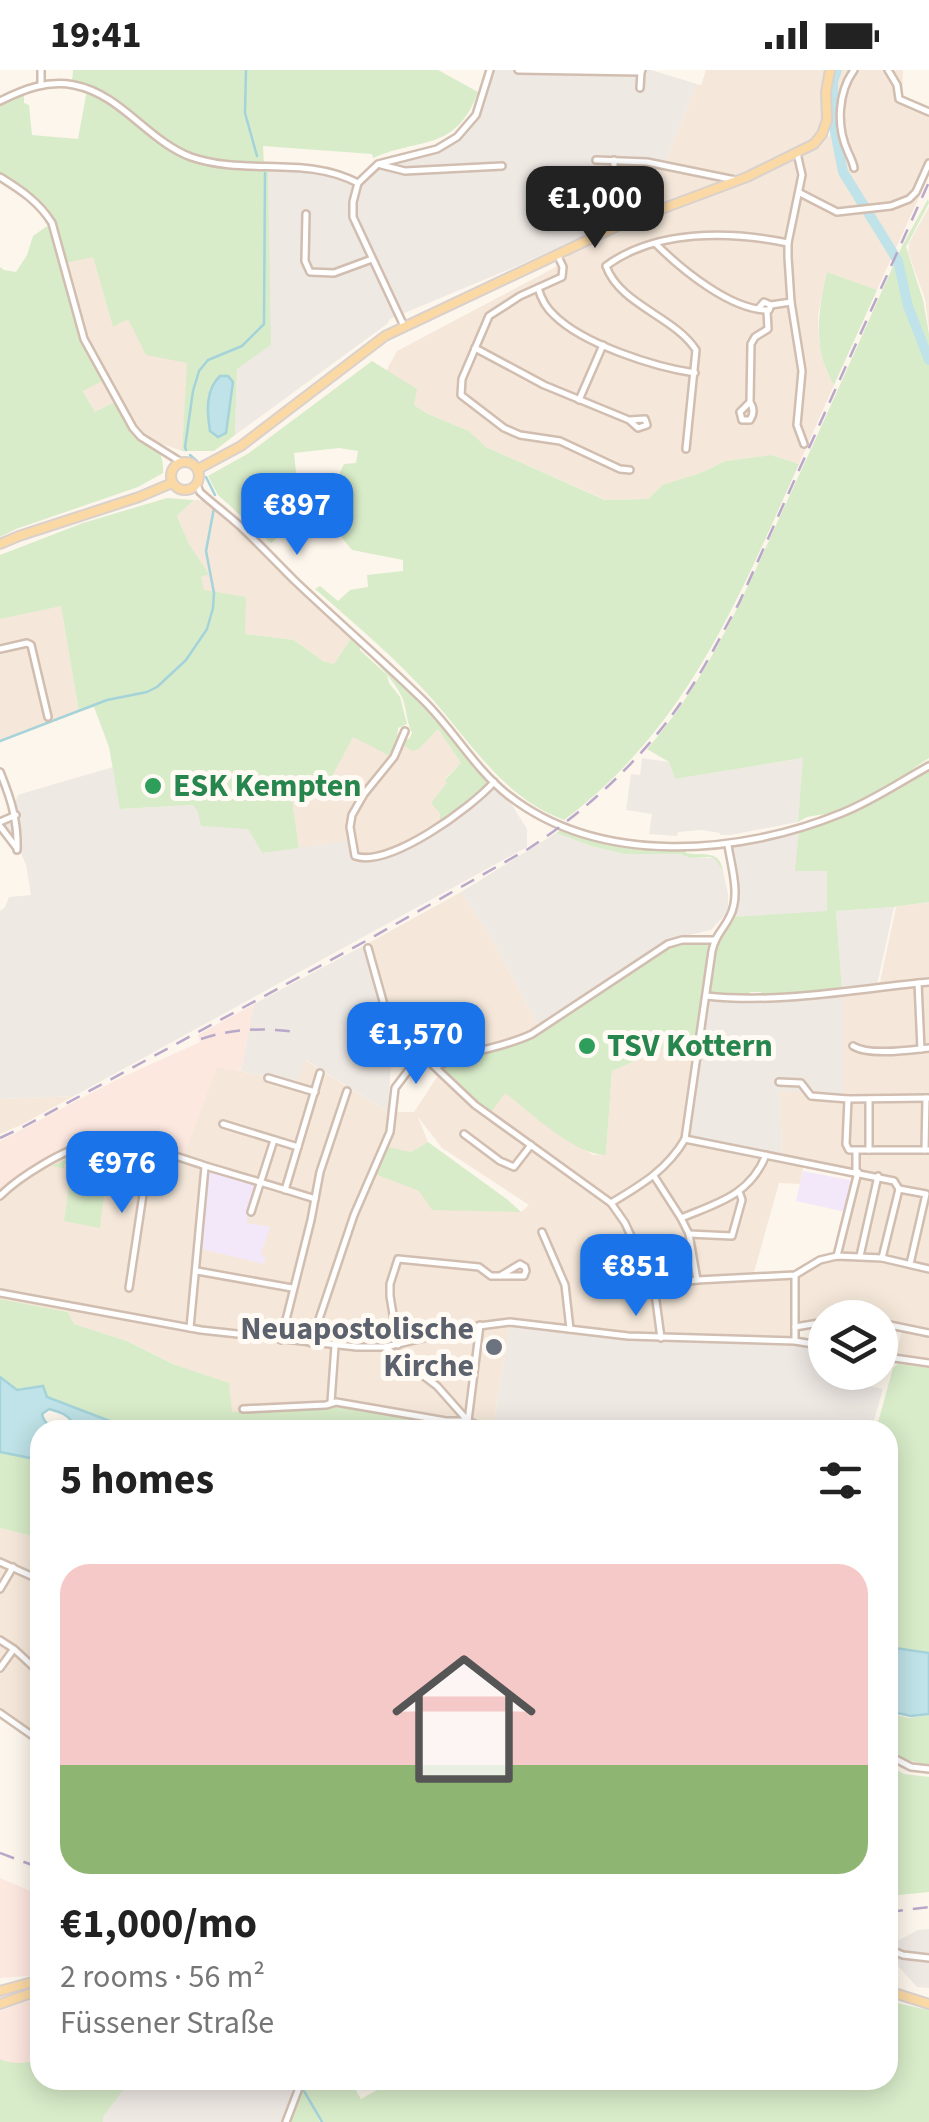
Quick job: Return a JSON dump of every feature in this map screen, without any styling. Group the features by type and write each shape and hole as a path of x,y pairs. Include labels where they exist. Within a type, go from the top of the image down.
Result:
{"main road":[{"path":"198,469 241,446 385,336 622,224 738,180 814,144 827,120 830,70"},
{"path":"180,462 198,469 200,478 191,490 172,483 171,474 180,462"},
{"path":"0,544 172,483"},
{"path":"0,1991 30,1983"},
{"path":"0,2004 30,1994"},
{"path":"898,1995 926,2004"}],"street":[{"path":"41,70 41,84"},
{"path":"404,326 353,217 358,182 378,164 436,148 457,137 469,126 482,103 490,70"},
{"path":"518,70 642,71 640,88"},
{"path":"854,70 845,84 841,114 846,149 854,168"},
{"path":"888,70 900,99 929,112"},
{"path":"0,101 41,84 72,85 100,94 164,142 191,156 226,164 325,170 358,182"},
{"path":"797,153 802,175 788,242 802,371 797,425 804,444"},
{"path":"596,160 647,162 738,180"},
{"path":"614,160 614,194 622,224"},
{"path":"800,193 838,212 899,204 916,192 929,163"},
{"path":"378,164 405,171 502,166"},
{"path":"0,177 30,196 52,223 84,340 126,416 141,437 180,462"},
{"path":"306,214 304,261 310,272 334,273 372,259"},
{"path":"686,449 697,355 676,327 638,302 606,269 607,264 634,250 691,236 723,234 788,242"},
{"path":"656,244 734,302 758,309 792,302"},
{"path":"557,254 563,267 562,277 494,311 485,322 460,387 461,395 504,428 560,441 630,470"},
{"path":"538,288 556,318 603,346 670,370 694,373"},
{"path":"750,402 751,344 768,329 769,308"},
{"path":"579,400 603,346"},
{"path":"475,348 544,385 630,420"},
{"path":"197,485 200,492 428,704 509,796 540,816 592,836 641,844 728,844 830,818 929,766"},
{"path":"0,649 32,645 48,717"},
{"path":"405,731 394,757 352,815 355,856 368,859 389,854 465,810 494,782"},
{"path":"0,772 16,815 17,850 0,824 16,815"},
{"path":"611,1203 654,1176 674,1157 685,1139 715,940 734,903 728,844"},
{"path":"436,1067 454,1057 532,1034 668,944 715,940"},
{"path":"368,948 391,1023 398,1032 476,1105 611,1203 625,1222 654,1286 660,1338"},
{"path":"706,996 796,996 929,982"},
{"path":"852,1046 861,1051 925,1048 918,983"},
{"path":"310,1343 354,1215 390,1132 395,1088 420,1054"},
{"path":"285,1190 320,1074"},
{"path":"268,1078 314,1092"},
{"path":"779,1082 801,1082 811,1096 928,1098 927,1150 849,1150 848,1099"},
{"path":"280,1340 320,1172 347,1091"},
{"path":"868,1150 869,1098"},
{"path":"223,1124 298,1146"},
{"path":"464,1134 514,1167 531,1144"},
{"path":"685,1139 878,1176 926,1194 910,1264"},
{"path":"252,1212 274,1140"},
{"path":"0,1196 34,1170 91,1144 150,1148 315,1199"},
{"path":"129,1288 150,1148"},
{"path":"837,1256 857,1172 856,1151"},
{"path":"682,1218 739,1193 766,1155"},
{"path":"190,1328 205,1166"},
{"path":"654,1176 689,1234 698,1280"},
{"path":"860,1256 878,1176"},
{"path":"882,1258 897,1186"},
{"path":"689,1234 732,1236 742,1200 739,1193"},
{"path":"542,1232 565,1285 570,1329"},
{"path":"654,1286 795,1276 820,1260 837,1256 882,1258 929,1269"},
{"path":"398,1345 390,1284 398,1259 480,1267 491,1276 520,1277 524,1276 525,1267 520,1264 500,1276"},
{"path":"196,1271 292,1288"},
{"path":"795,1276 795,1341"},
{"path":"0,1293 190,1328 336,1346 386,1347 510,1322 660,1338 808,1343"},
{"path":"468,1420 480,1325"},
{"path":"796,1327 808,1325"},
{"path":"898,1327 929,1333"},
{"path":"331,1402 336,1346"},
{"path":"386,1347 437,1386 467,1420"},
{"path":"898,1359 929,1363"},
{"path":"242,1409 331,1402 440,1420"},
{"path":"0,1562 30,1576"},
{"path":"0,1589 13,1568"},
{"path":"0,1640 30,1664"},
{"path":"0,1668 14,1649"},
{"path":"0,1713 30,1734"},
{"path":"898,1760 928,1769"},
{"path":"898,1953 929,1958"},
{"path":"286,2122 298,2090"}],"shaded area":[{"path":"492,70 651,70 697,84 664,165 616,162 612,196 618,218 585,237 390,319 235,435 237,369 268,213 268,169 319,170 358,185 379,166 448,146 478,116"},
{"path":"706,70 826,70 820,133 761,168 623,221 615,194 616,162 664,165"},
{"path":"833,70 903,70 902,101 929,113 929,157 915,192 920,195 877,290 827,272 818,315 819,341 826,371 834,385 799,464 771,455 725,461 662,485 648,499 606,500 486,447 469,431 428,414 414,405 386,371 397,351 554,268 570,255 639,223 755,179 817,145 830,135 832,127 829,92"},
{"path":"929,207 929,329 925,299 908,252"},
{"path":"93,256 113,326 128,318 188,363 182,451 142,435 120,399 95,412 83,390 109,376 87,338 66,263"},
{"path":"194,500 204,500 238,528 352,637 334,664 323,661 294,640 244,634 204,591 201,576 208,573 177,516"},
{"path":"61,605 79,712 0,742 0,619"},
{"path":"438,729 461,763 445,779 440,823 388,851 368,857 356,855 353,840 299,848 291,792 323,792 353,736 391,756 397,742 419,749"},
{"path":"642,758 669,762 675,779 804,758 798,822 730,835 702,830 678,832 677,836 649,834 652,814 626,810 631,774 640,775"},
{"path":"113,767 121,809 193,805 198,812 248,829 262,853 350,840 352,857 361,861 390,856 467,812 493,787 507,797 527,829 527,847 74,1096 0,1099 0,911 9,897 31,895 26,865 0,818 9,816 17,807 18,795"},
{"path":"799,831 796,871 827,871 827,912 731,917 732,845"},
{"path":"556,833 624,854 715,858 723,871 728,907 711,930 667,940 539,1027 495,944 461,892"},
{"path":"461,892 495,944 539,1027 520,1038 453,1056 437,1065 399,1031 365,945"},
{"path":"929,902 929,1358 898,1356 903,1326 898,1325 898,1300 808,1300 808,1323 796,1325 797,1276 820,1262 839,1257 859,1170 782,1156 780,1090 843,1100 843,993 879,987 896,907"},
{"path":"894,907 877,985 842,990 836,911"},
{"path":"365,945 393,1028 388,1112 306,1060 296,1083 241,1071 254,1004"},
{"path":"843,993 843,1097 780,1090 782,1156 687,1137 707,998 733,1002"},
{"path":"254,1004 241,1071 217,1067 184,1155 151,1147 92,1142 33,1168 0,1195 0,1141 116,1080 200,1042 198,1035"},
{"path":"689,1038 698,1038 683,1140 804,1164 800,1184 779,1183 753,1276 794,1277 793,1338 615,1333 511,1320 494,1420 424,1420 336,1404 325,1409 231,1412 228,1383 173,1364 127,1341 74,1324 68,1312 0,1299 0,1195 33,1168 92,1142 91,1147 52,1166 91,1154 99,1227 110,1148 217,1066 295,1083 305,1060 388,1112 414,1112 439,1074 489,1115 505,1092 561,1136 593,1155 606,1154 612,1071","holes":["418,1117 442,1148 529,1205 521,1212 388,1148 411,1152 428,1142"]},
{"path":"74,1096 21,1125 0,1134 0,1099"},
{"path":"208,1169 257,1183 246,1223 270,1227 261,1254 264,1264 202,1249"},
{"path":"803,1171 854,1181 846,1212 796,1201"},
{"path":"510,1326 608,1338 808,1347 808,1390 883,1390 874,1420 494,1420"},
{"path":"0,1528 30,1536 30,1731 0,1709"},
{"path":"0,1878 30,1891 30,1976 0,1978"},
{"path":"929,1929 929,1988 917,1987 898,1963 898,1940"},
{"path":"30,2000 30,2062 8,2063 0,2059 0,2011"},
{"path":"123,2090 296,2090 284,2122 103,2122"}],"green space":[{"path":"73,70 438,70 478,92 459,125 448,134 373,158 372,154 263,146 264,164 227,162 191,155 165,141 118,104 72,83"},
{"path":"87,90 190,158 268,169 271,345 237,369 235,435 214,451 182,451 187,363 146,355 128,319 113,327 93,257 66,263 45,210 0,175 0,103 24,92 32,135 78,139"},
{"path":"928,199 906,247 929,334 929,758 911,770 929,763 863,801 809,822 824,814 798,822 803,758 675,779 669,762 647,749 707,665 739,605 901,248"},
{"path":"50,224 82,341 104,380 83,391 95,412 116,401 132,430 158,451 163,473 138,487 0,537 0,267 16,272 33,236"},
{"path":"827,272 877,290 834,385 820,344 819,315"},
{"path":"372,361 417,389 414,405 428,414 469,431 486,447 605,500 648,499 662,485 725,461 771,455 799,464 731,611 677,702 607,784 564,820 543,811 507,785 406,671 315,589 320,586 338,601 350,590 368,587 367,575 403,571 403,560 352,550 315,504 271,543 218,495 208,476 249,453","holes":["339,448 358,451 356,463 344,464 331,491 297,483 294,453"]},
{"path":"167,498 194,500 177,516 189,544 209,574 201,577 204,590 246,597 245,634 294,640 323,661 334,664 352,637 387,675 400,697 407,724 398,728 392,757 353,737 323,793 291,792 299,848 262,853 248,829 201,826 193,805 120,809 109,747 94,707 79,712 61,606 0,619 0,555 83,523"},
{"path":"362,646 426,706 489,784 465,808 440,823 440,813 431,803 461,763 438,729 419,749 412,751 401,743 412,733 402,698"},
{"path":"929,770 929,902 836,911 842,990 761,996 761,992 750,992 749,996 708,993 717,940 731,917 827,911 827,871 795,871 799,831 866,806"},
{"path":"563,828 616,844 686,849 686,853 714,856 723,871 710,857 624,854 556,833"},
{"name":"TSV Kottern","path":"712,942 698,1038 689,1038 612,1071 606,1155 580,1148 505,1093 490,1114 461,1092 439,1068 455,1059 522,1041 669,946"},
{"path":"428,1142 521,1212 432,1210 419,1191 375,1174 388,1147 411,1152"},
{"path":"91,1147 110,1148 100,1228 64,1221 70,1179 92,1170 91,1154 64,1164 64,1168 51,1166"},
{"path":"0,1299 68,1312 74,1324 229,1383 232,1412 325,1409 336,1404 424,1420 107,1420 47,1397 33,1386 17,1390 0,1377"},
{"path":"898,1364 929,1368 929,1653 898,1648 898,1420 879,1420 887,1390 898,1390"},
{"path":"0,1452 30,1458 30,1536 0,1528"},
{"path":"898,1715 929,1715 929,1765 898,1755"},
{"path":"898,1771 929,1777 929,1892 898,1895"},
{"path":"898,2003 929,2010 929,2122 322,2122 305,2091 320,2122 288,2122 299,2090 356,2090 361,2099 377,2090 898,2090"},
{"path":"0,2059 30,2062 30,2090 123,2090 103,2122 0,2122"}],"water":[{"path":"220,376 228,376 233,382 226,433 218,437 210,431 208,409 209,395"},
{"path":"0,1377 17,1390 43,1386 47,1397 107,1420 71,1420 49,1409 42,1414 44,1420 30,1420 30,1458 0,1452"},
{"path":"898,1648 929,1653 929,1714 898,1713"}],"waterway":[{"path":"246,70 245,113 257,156"},
{"path":"837,70 833,82 833,121 843,172 898,261 908,306 929,360"},
{"path":"186,450 199,371 208,360 242,346 264,324 265,173"},
{"path":"190,455 197,461"},
{"path":"206,477 215,495"},
{"path":"0,741 107,700 147,692 186,660 207,629 213,608 206,551 214,508"},
{"path":"304,2091 322,2122"}],"railway":[{"path":"0,1138 528,849 571,818 630,765 688,692 739,603 929,182"},
{"path":"201,1039 249,1030 297,1032"},
{"path":"0,1853 30,1864"},
{"path":"898,1911 929,1907"}],"place":[{"name":"ESK Kempten","path":"153,786"},
{"name":"TSV Kottern","path":"587,1046"},
{"name":"Neuapostolische Kirche","path":"494,1347"}]}
